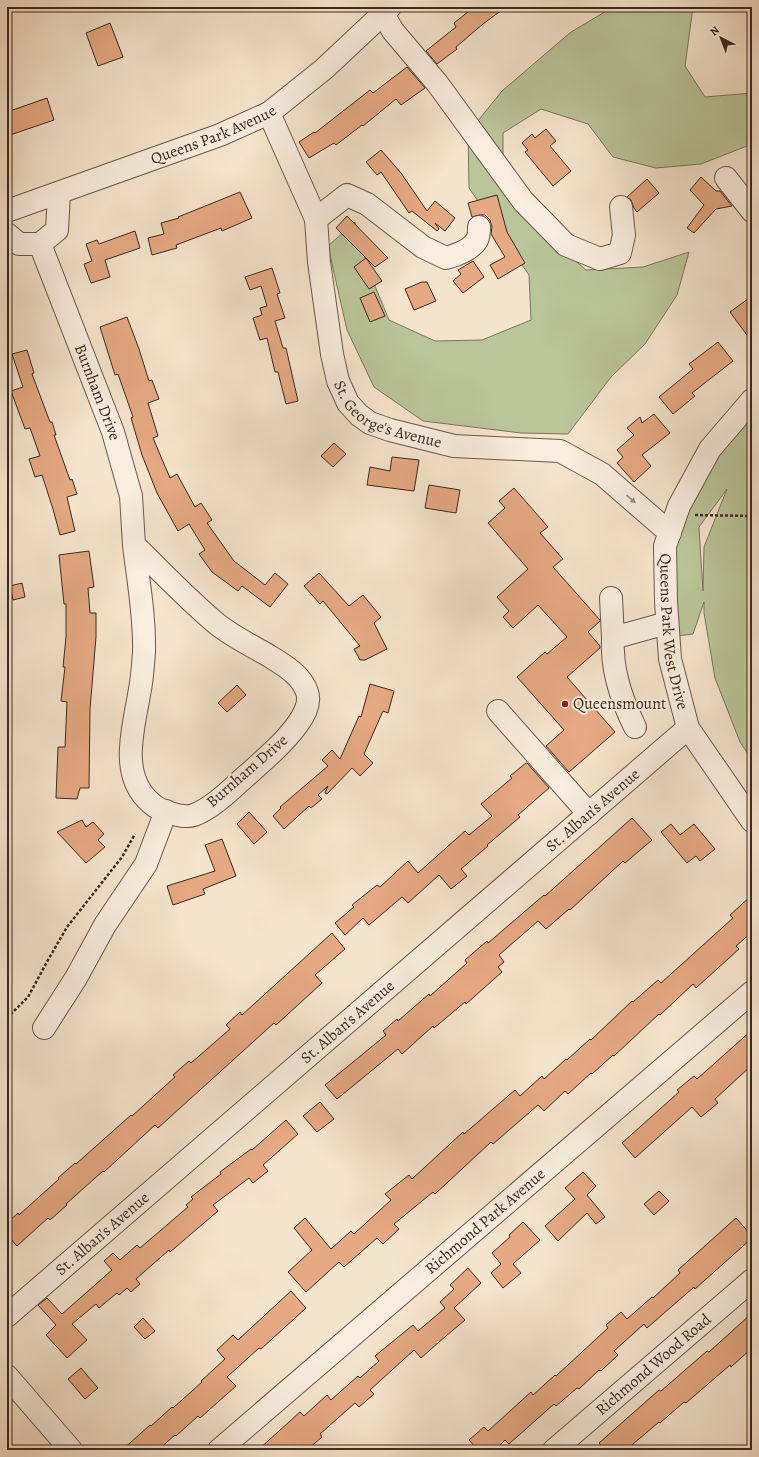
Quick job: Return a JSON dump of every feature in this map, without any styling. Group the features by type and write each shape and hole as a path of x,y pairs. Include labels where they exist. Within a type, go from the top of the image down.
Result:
{"street":[{"name":"Queens Park Avenue","path":"7,211 220,135 269,113 324,69 387,10"},
{"path":"387,10 393,31 437,83 523,201 566,245 600,259 620,252 624,235 621,207"},
{"name":"St. George's Avenue","path":"269,113 316,219 319,262 332,354 338,381 348,403 359,415 370,423 390,430 454,446 560,451 602,474 673,524"},
{"path":"726,178 752,211"},
{"path":"7,234 19,244 40,244 57,230 59,193"},
{"path":"316,219 347,195 366,204 423,247 446,258 460,254 471,246 478,239 479,227"},
{"name":"Burnham Drive","path":"40,244 113,432 131,496 134,545 143,617 144,652 140,694 133,720 130,744 131,767 136,784 144,796 159,808 172,814 193,815 218,801 282,743 298,725 307,708 308,694 300,678 283,664 218,624 134,545"},
{"name":"Queens Park West Drive","path":"752,400 710,449 679,506 665,546 667,623 670,658 688,728 752,821"},
{"path":"611,598 613,638 612,651 618,682 625,706 635,727"},
{"path":"613,638 667,623"},
{"path":"498,711 589,814"},
{"name":"St. Alban's Avenue","path":"7,1316 688,728"},
{"path":"44,1028 76,978 105,925 146,864 159,808"},
{"name":"Richmond Park Avenue","path":"219,1450 752,992"},
{"name":"Richmond Wood Road","path":"554,1450 752,1280"},
{"path":"7,1376 71,1450"}],"path":[{"path":"673,524 752,516"},
{"path":"7,1018 28,997 67,927 159,808"}],"green space":[{"path":"613,7 693,7 685,66 705,97 752,93 752,144 701,164 656,168 613,157 588,124 541,109 503,133 503,175 529,220 586,270 643,267 689,252 677,295 645,344 611,377 568,434 521,433 423,421 374,387 347,330 328,246 355,222 368,269 389,320 435,341 482,340 531,320 529,275 469,188 468,133 502,91 571,32"},
{"path":"752,413 752,760 740,742 715,678 704,613 704,602 693,634 677,636 675,541 705,470","holes":["727,489 704,547 703,591 699,527"]}],"building":[{"path":"474,7 506,7 483,24 456,47 457,49 437,64 426,51 456,27 454,23"},
{"path":"110,23 123,57 98,66 86,33"},
{"path":"407,67 425,88 401,105 396,99 363,126 362,125 336,145 334,143 309,158 299,142 314,132 315,133 370,90 373,93"},
{"path":"47,98 54,120 7,136 7,112"},
{"path":"546,129 556,141 550,146 571,171 553,186 525,152 528,150 522,143 532,134 535,138"},
{"path":"381,150 401,173 427,211 435,201 455,218 445,231 435,223 439,229 437,231 412,211 409,213 381,172 377,175 366,162"},
{"path":"701,177 716,191 720,191 732,206 716,209 694,233 687,228 704,205 690,190"},
{"path":"647,179 659,193 637,212 631,200 627,197"},
{"path":"240,192 252,218 222,231 221,228 176,245 177,248 152,255 148,238 164,234 161,223 179,218 178,217"},
{"path":"497,195 507,232 525,263 498,279 490,265 505,257 491,234 492,227 490,220 485,215 472,217 468,203"},
{"path":"347,216 388,258 375,267 336,228"},
{"path":"135,231 140,248 105,260 110,277 91,283 84,264 92,261 86,244 97,240 99,244"},
{"path":"366,258 382,281 369,289 354,267"},
{"path":"473,261 484,277 463,293 453,281 461,274 458,270"},
{"path":"272,268 280,293 277,294 285,318 275,321 283,348 286,348 298,401 286,404 278,372 275,372 267,338 260,340 253,318 262,315 260,308 267,306 261,286 250,290 245,277"},
{"path":"422,282 427,282 436,301 414,310 405,289"},
{"path":"374,292 385,316 370,322 360,298"},
{"path":"752,296 752,342 730,312"},
{"path":"127,317 149,381 152,380 159,399 148,403 158,436 153,438 170,478 177,474 195,507 201,503 212,520 207,523 234,561 265,585 275,573 288,584 270,607 242,586 238,591 212,572 199,554 205,550 189,524 178,531 157,493 142,455 131,418 133,417 118,374 115,375 100,327"},
{"path":"718,342 733,361 692,393 695,396 673,414 659,397 693,369 689,364"},
{"path":"27,350 34,373 32,374 50,422 52,422 56,435 54,435 70,480 72,479 77,494 67,497 75,531 60,535 42,475 35,477 29,459 40,456 30,428 25,429 11,391 23,387 12,354"},
{"path":"654,414 670,433 642,455 651,466 634,482 617,463 623,457 617,450 634,435 627,428 640,417 642,423"},
{"path":"334,443 346,454 333,467 321,456"},
{"path":"392,457 419,460 414,491 367,485 370,467 390,471"},
{"path":"429,485 460,490 456,513 425,508"},
{"path":"514,488 548,527 540,533 563,559 553,567 600,620 588,632 600,648 567,677 615,732 569,772 546,746 564,730 517,677 545,652 547,654 567,637 538,605 513,628 503,617 509,611 497,597 528,569 488,523 505,508 499,501"},
{"path":"89,551 94,587 88,588 90,613 96,613 96,637 90,709 89,788 80,788 77,799 56,798 58,747 65,747 67,702 61,701 65,667 63,667 66,637 66,604 64,604 59,555"},
{"path":"319,573 349,606 363,595 381,617 374,623 387,649 365,660 360,660 354,649 360,646 323,601 320,604 304,586"},
{"path":"22,583 25,597 13,600 10,586"},
{"path":"370,684 394,691 388,713 383,711 364,754 373,763 360,776 352,768 327,794 325,793 328,786 318,795 322,799 311,808 309,806 284,829 273,816 281,808 280,807 328,766 322,760 332,750 340,759 359,716 361,717"},
{"path":"237,685 246,695 227,712 218,703"},
{"path":"526,763 549,788 518,815 520,817 461,869 467,876 451,889 439,875 408,903 402,897 369,925 363,918 345,935 335,923 354,907 352,905 377,885 380,887 408,861 418,873 465,831 469,835 492,816 481,804 512,778 510,776"},
{"path":"249,812 267,832 254,844 237,824"},
{"path":"632,818 652,840 625,863 623,861 570,910 569,909 546,929 538,921 499,955 504,962 498,967 502,972 466,1004 465,1002 434,1028 433,1026 402,1054 398,1049 337,1099 325,1085 386,1035 383,1031 397,1019 398,1021 429,994 430,996 467,963 465,960 487,941 488,943 544,895 545,896"},
{"path":"82,820 86,827 93,822 104,834 98,840 105,847 86,863 57,832"},
{"path":"671,824 680,835 694,824 715,849 700,861 696,856 687,863 661,832"},
{"path":"222,839 236,876 203,889 205,894 173,905 167,886 215,871 205,845"},
{"path":"752,895 752,932 736,946 739,949 696,988 693,984 614,1056 613,1055 592,1074 591,1073 568,1094 565,1091 544,1111 538,1105 493,1144 491,1142 435,1194 433,1192 394,1224 399,1229 383,1244 377,1238 344,1267 339,1262 306,1292 288,1272 312,1250 294,1228 305,1218 331,1249 351,1231 354,1234 391,1200 385,1194 409,1175 412,1179 463,1132 464,1134 515,1090 520,1096 542,1076 544,1079 590,1039 591,1040 632,1001 633,1002 658,980 661,983 733,918 730,915"},
{"path":"332,933 345,949 315,975 322,983 276,1025 274,1023 158,1128 155,1125 50,1220 48,1218 17,1246 7,1235 7,1223 18,1213 19,1215 75,1163 76,1164 131,1115 132,1116 175,1077 173,1075 189,1061 191,1063 230,1029 226,1025 240,1012 242,1015"},
{"path":"752,1030 752,1065 715,1099 718,1103 701,1117 692,1107 635,1158 622,1143 679,1092 677,1090 694,1076 697,1079"},
{"path":"320,1102 334,1119 317,1132 303,1116"},
{"path":"286,1120 298,1134 263,1165 268,1171 253,1183 249,1178 213,1205 218,1211 170,1252 169,1250 136,1279 140,1284 131,1292 127,1288 119,1295 117,1293 99,1308 96,1304 72,1324 87,1340 67,1358 46,1335 56,1325 38,1305 47,1298 62,1314 112,1270 104,1261 113,1253 120,1260 137,1245 140,1248 188,1207 186,1205 193,1199 191,1197 221,1174 220,1172 251,1149 252,1150"},
{"path":"583,1172 596,1186 587,1195 605,1217 596,1224 587,1213 558,1241 545,1226 575,1199 565,1188"},
{"path":"659,1191 669,1201 654,1215 644,1204"},
{"path":"736,1218 752,1236 752,1238 695,1289 694,1287 647,1328 644,1324 614,1351 618,1355 601,1371 599,1370 579,1389 577,1388 556,1406 554,1404 509,1444 505,1440 495,1450 478,1450 469,1440 484,1427 488,1431 531,1392 533,1395 555,1375 556,1376 608,1328 606,1325 621,1312 627,1319 652,1297 653,1298 680,1273 678,1270"},
{"path":"523,1222 540,1240 513,1264 521,1273 503,1288 491,1273 501,1264 492,1253 510,1237 509,1235"},
{"path":"468,1268 481,1283 454,1308 465,1320 421,1358 414,1350 370,1390 374,1394 359,1407 355,1403 320,1434 322,1437 307,1450 258,1450 300,1412 304,1416 327,1395 331,1400 358,1376 360,1378 379,1361 375,1356 413,1325 418,1331 445,1308 440,1302 454,1289 450,1285"},
{"path":"291,1291 306,1308 261,1349 259,1348 227,1377 236,1386 200,1418 198,1416 158,1450 122,1450 150,1425 151,1426 172,1407 173,1408 225,1359 217,1350 233,1335 238,1340"},
{"path":"752,1313 752,1348 731,1367 730,1365 686,1403 684,1402 626,1450 605,1450 599,1443 659,1390 661,1391 707,1351 709,1352"},
{"path":"143,1318 155,1331 145,1339 134,1327"},
{"path":"81,1368 98,1388 85,1399 68,1379"}],"place":[{"name":"Queensmount","path":"565,704"}]}
